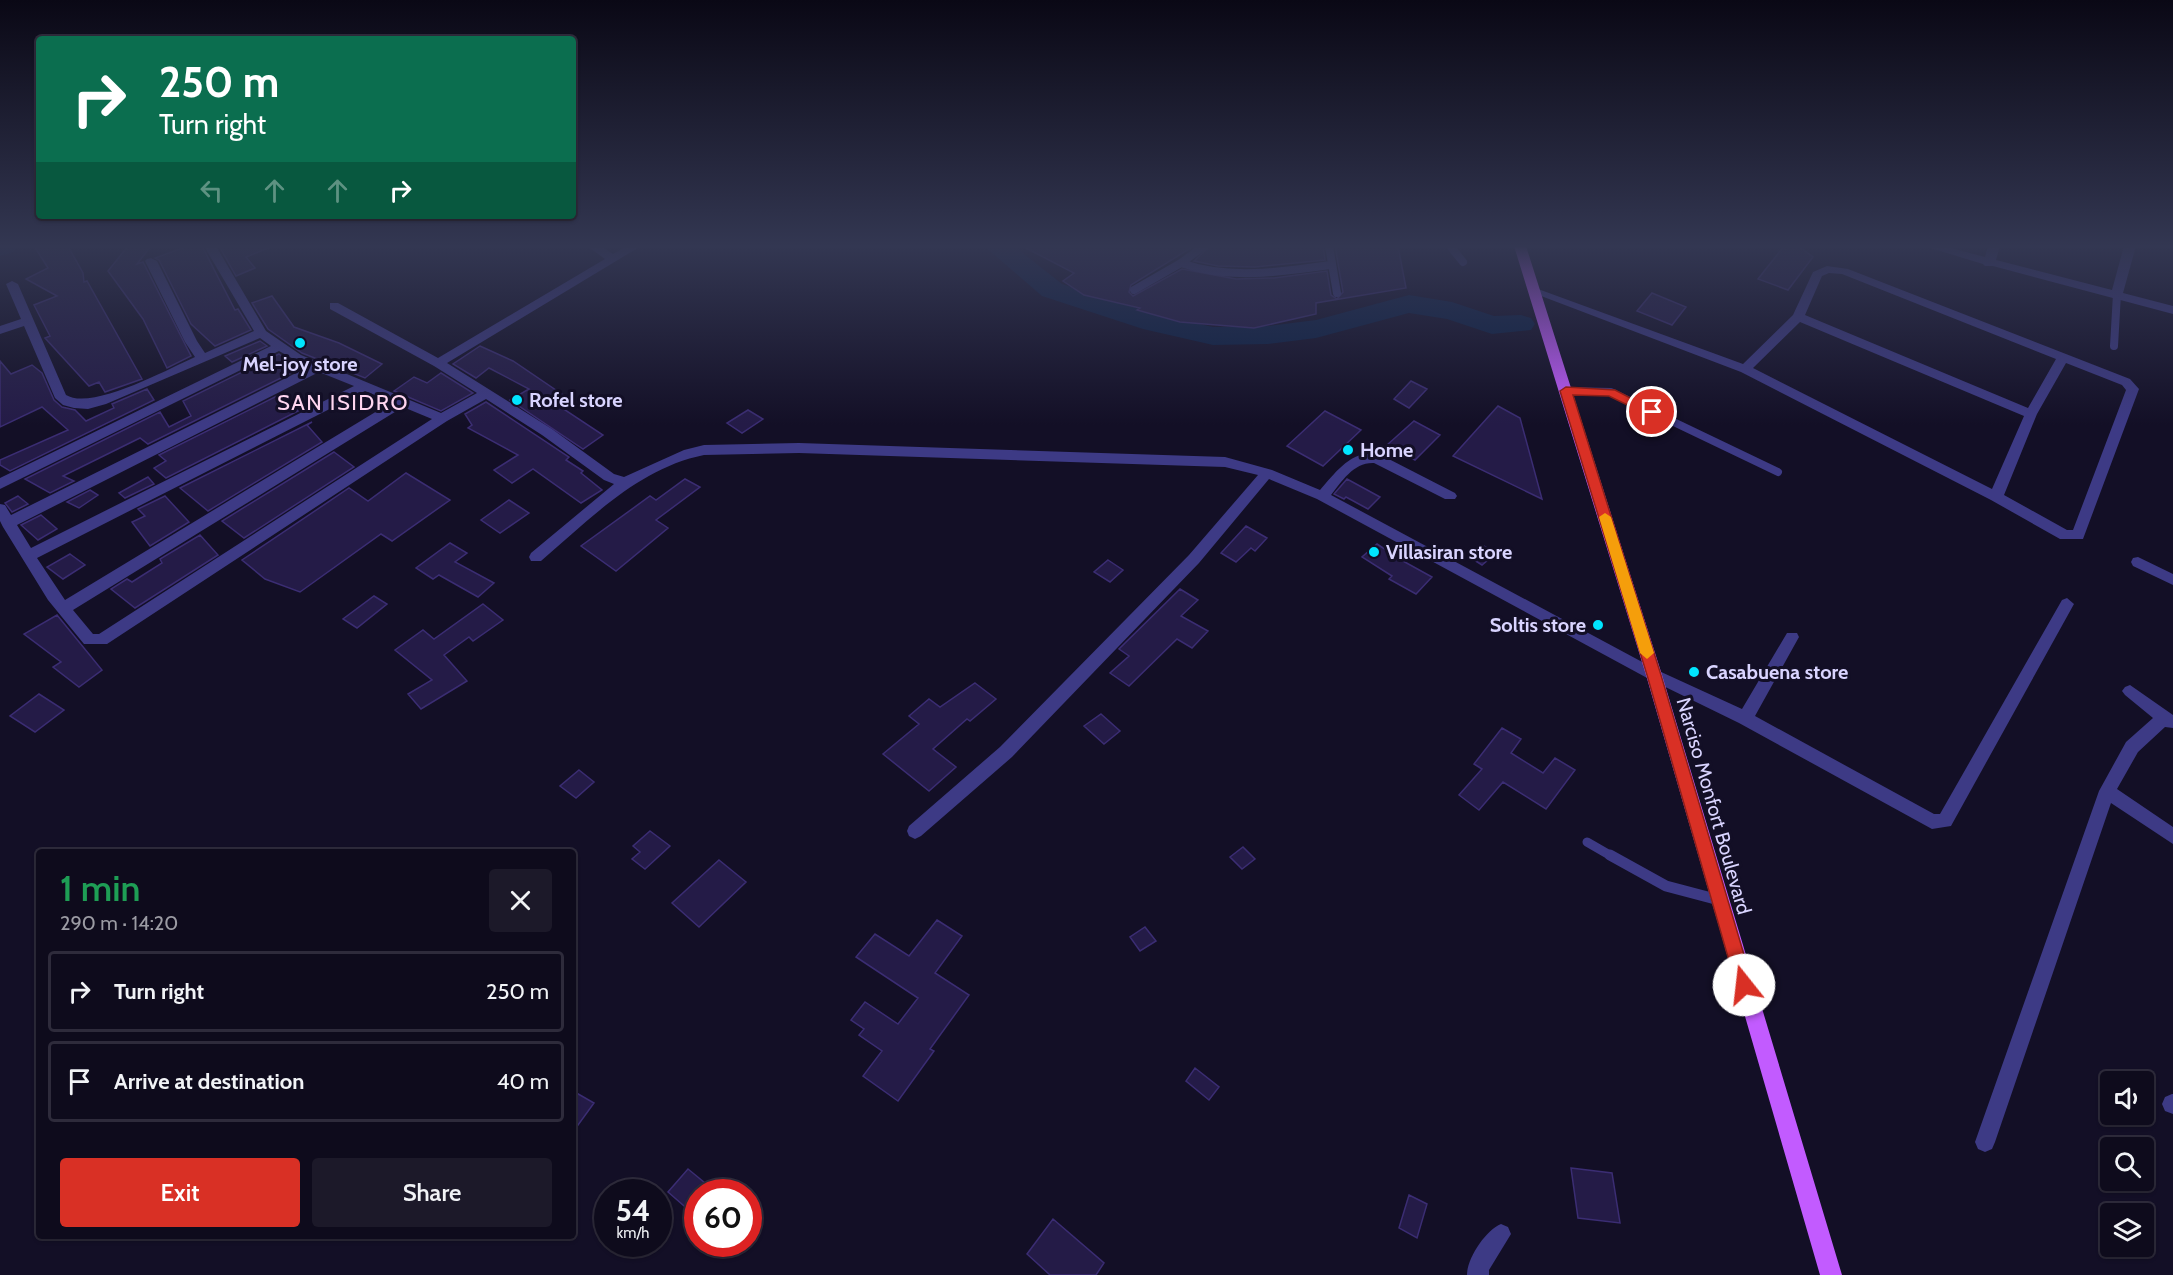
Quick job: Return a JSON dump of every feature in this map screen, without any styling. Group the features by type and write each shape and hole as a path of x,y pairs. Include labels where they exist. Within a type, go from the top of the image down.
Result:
{"main road":[{"name":"Narciso Monfort Boulevard","path":"1539,306 1654,675 1831,1275"}],"street":[{"path":"20,306 61,398 74,406 97,403 116,396 261,333"},
{"path":"173,306 191,342 203,359"},
{"path":"245,306 261,333 278,347 297,358 321,366 363,387 441,418"},
{"path":"334,306 438,363 487,393 609,477 625,482"},
{"path":"438,363 535,306"},
{"path":"1573,306 1745,369 1996,497 2065,535 2078,536 2133,389 2126,382 1932,306"},
{"path":"1745,369 1798,317 1803,306"},
{"path":"2157,306 2173,310"},
{"path":"1798,317 2031,414"},
{"path":"0,330 26,321"},
{"path":"0,484 278,347"},
{"path":"1996,497 2031,414 2063,357"},
{"path":"8,523 321,366"},
{"path":"28,556 363,387"},
{"path":"0,510 28,556 89,640 102,640 441,418 487,393"},
{"path":"64,608 401,402"},
{"path":"536,557 625,482 689,453 704,450 799,448 1225,462 1267,473 1323,496 1654,675 1745,718 1932,822 1945,821 2067,604"},
{"path":"1323,496 1356,459 1365,456 1376,458 1450,496"},
{"path":"915,831 1006,752 1194,559 1267,473"},
{"path":"2138,562 2173,580"},
{"path":"1745,718 1792,637"},
{"path":"1985,1142 2107,791 2132,747 2169,721 2130,691"},
{"path":"2107,791 2173,836"},
{"path":"1478,1275 1478,1267 1501,1234"}],"lane":[{"path":"2114,345 2116,306"},
{"path":"1566,391 1611,392 1778,472"},
{"path":"1587,842 1666,886 1719,900"}],"building":[{"path":"34,306 101,306 142,379 105,392 99,382 89,386 45,338 50,336"},
{"path":"133,306 165,306 191,356 167,368 143,319"},
{"path":"182,306 233,306 235,310 238,309 251,330 215,346 191,324"},
{"path":"254,306 279,306 294,327 339,343 382,364 365,378 302,353 268,329"},
{"path":"1129,306 1316,306 1316,314 1254,328 1180,322 1137,310 1140,308"},
{"path":"1642,306 1686,307 1672,325 1637,311"},
{"path":"260,341 267,346 232,362 225,356"},
{"path":"480,346 513,361 569,399 559,406 603,435 583,449 510,400 529,389 489,368 476,378 453,364"},
{"path":"279,354 299,369 148,444 140,438 63,476 74,481 50,493 25,479 160,412 169,427 191,416 183,401"},
{"path":"0,361 11,374 32,365 42,373 54,400 62,407 75,410 86,421 114,408 112,404 147,389 154,400 10,471 0,465 0,460 68,430 42,407 0,427"},
{"path":"441,373 473,393 441,411 394,391 414,377 427,383"},
{"path":"1411,381 1427,389 1409,408 1394,399"},
{"path":"281,394 298,411 166,478 154,468 166,461 159,455"},
{"path":"486,402 569,457 566,460 583,471 581,473 602,490 581,503 533,469 512,483 494,470 518,455 468,428 472,425 465,414"},
{"path":"1498,406 1520,418 1542,499 1453,456"},
{"path":"748,410 763,419 742,433 727,423"},
{"path":"1325,411 1361,430 1323,466 1287,446"},
{"path":"1414,421 1440,435 1415,460 1387,445"},
{"path":"312,422 307,425 322,442 208,511 180,488"},
{"path":"334,452 354,467 244,538 222,521"},
{"path":"406,473 450,500 392,541 381,534 300,592 265,579 242,560 349,488 368,501"},
{"path":"148,477 154,484 125,498 119,493"},
{"path":"685,479 700,487 656,520 668,528 616,571 581,546 650,496 656,500"},
{"path":"1347,479 1380,497 1368,509 1346,497 1344,499 1334,494"},
{"path":"90,490 98,495 79,508 67,502"},
{"path":"18,496 28,504 12,512 5,503"},
{"path":"165,496 189,522 150,546 132,522 145,516 138,509"},
{"path":"509,500 529,513 500,533 481,520"},
{"path":"41,515 57,529 38,540 21,525"},
{"path":"1246,526 1267,538 1255,551 1251,548 1236,562 1221,553"},
{"path":"200,535 218,555 135,608 111,589 127,579 132,582 162,563 160,559"},
{"path":"450,543 467,553 455,562 494,583 478,597 439,575 433,579 416,568"},
{"path":"1377,544 1432,577 1416,594 1389,579 1392,576 1362,557"},
{"path":"1482,545 1496,553 1482,565 1469,557"},
{"path":"70,554 85,565 63,579 47,567"},
{"path":"1108,560 1123,570 1110,582 1094,572"},
{"path":"1180,589 1198,600 1181,616 1208,631 1192,648 1177,639 1129,686 1110,673 1129,656 1119,649"},
{"path":"374,596 387,604 357,628 343,619"},
{"path":"483,604 503,620 473,641 469,637 444,655 467,681 421,709 408,694 432,680 395,650 423,630 434,639"},
{"path":"57,615 102,670 79,687 53,667 61,662 24,634"},
{"path":"975,683 996,699 970,721 967,719 933,749 956,767 929,791 883,754 919,724 909,716 929,699 940,707"},
{"path":"39,694 64,710 35,732 10,716"},
{"path":"1101,714 1120,731 1104,744 1084,726"},
{"path":"1502,728 1521,739 1511,753 1543,773 1555,758 1575,770 1546,809 1503,782 1479,810 1459,795 1482,769 1474,764"},
{"path":"579,770 594,782 576,798 560,786"},
{"path":"650,831 670,846 645,869 632,859 640,852 633,846"},
{"path":"1243,847 1255,859 1242,869 1230,857"},
{"path":"719,860 746,882 699,927 672,903"},
{"path":"937,920 962,936 935,973 969,995 930,1049 934,1051 898,1101 863,1076 882,1051 859,1035 864,1029 851,1020 865,1002 898,1024 918,998 856,957 875,934 909,956"},
{"path":"1145,927 1156,941 1140,951 1130,937"},
{"path":"1195,1068 1219,1087 1209,1100 1186,1081"},
{"path":"576,1093 594,1103 576,1128"},
{"path":"1571,1168 1612,1173 1620,1223 1578,1218"},
{"path":"688,1169 700,1179 684,1179 684,1206 672,1195 672,1187"},
{"path":"1409,1195 1427,1204 1417,1238 1399,1228"},
{"path":"1053,1219 1104,1263 1096,1275 1050,1275 1027,1254"}],"waterway":[{"path":"1099,306 1153,323 1213,336 1268,335 1316,329 1403,306"},
{"path":"1418,306 1452,311 1492,325 1521,324"}],"slow traffic":[{"path":"1605,517 1647,653"}],"place":[{"name":"Mel-joy store","path":"300,343"},
{"name":"Rofel store","path":"517,400"},
{"name":"Home","path":"1348,450"},
{"name":"Villasiran store","path":"1374,552"},
{"name":"Soltis store","path":"1598,625"},
{"name":"Casabuena store","path":"1694,672"}],"district":[{"name":"SAN ISIDRO","path":"343,402"}],"route":[{"path":"1652,412 1611,392 1566,391 1654,675 1744,985"}]}
